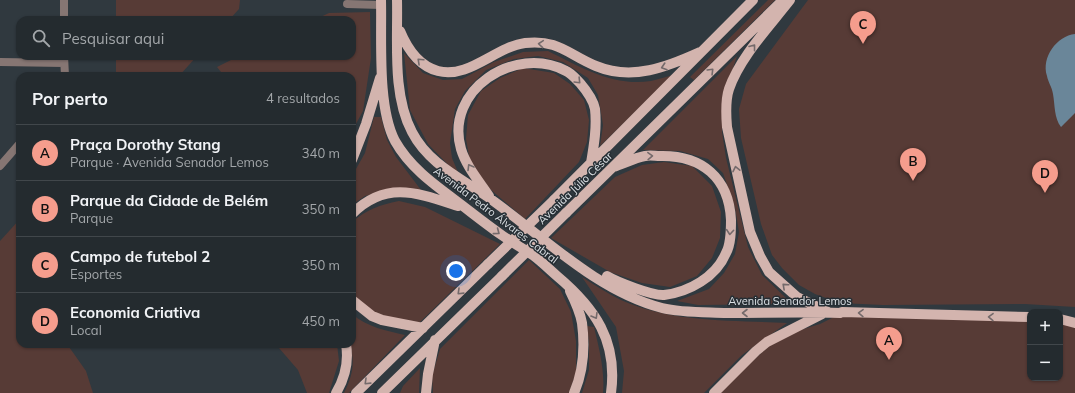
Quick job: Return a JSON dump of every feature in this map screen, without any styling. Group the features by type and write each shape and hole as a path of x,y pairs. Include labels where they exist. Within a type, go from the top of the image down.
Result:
{"main road":[{"name":"Avenida Pedro Álvares Cabral","path":"397,0 399,90 404,113 413,133 425,152 460,180 491,199 565,255"},
{"name":"Avenida Júlio César","path":"356,393 554,200 753,0"},
{"name":"Avenida Júlio César","path":"382,393 783,0"},
{"path":"790,0 745,58 728,90 726,109 727,127 750,232 760,256 769,272 797,297 827,313"},
{"name":"Avenida Pedro Álvares Cabral","path":"381,2 382,69 389,124 395,140 406,158 429,181 504,237 535,257 568,285 593,313 605,335 612,359 612,393"},
{"path":"397,23 404,41 422,63 429,68 448,72 468,69 502,51 525,44 553,45 562,48 596,66 615,72 637,73 670,65 700,52"},
{"path":"491,199 468,164 461,149 459,124 462,110 473,91 490,75 504,68 522,63 547,64 567,71 583,87 589,94 595,107 596,134 591,163"},
{"path":"356,150 366,124 382,69"},
{"path":"565,255 580,260 614,281 663,296 698,284 710,275 720,264 727,252 731,230 730,209 726,192 719,180 706,168 694,160 682,157 666,156 644,156 613,167"},
{"path":"356,210 378,196 403,192 422,194 466,209"},
{"name":"Avenida Senador Lemos","path":"565,255 609,286 643,302 663,308 708,312 842,312 1027,317"},
{"path":"568,285 582,322 582,364 580,380 574,393"},
{"path":"356,303 372,316 382,320 423,328"},
{"path":"714,393 756,351 768,342 827,313"},
{"path":"1063,320 1075,323"},
{"path":"426,393 428,374 435,340"},
{"path":"336,393 342,383 346,370 348,354 347,348"}],"street":[{"path":"64,0 64,16"},
{"path":"347,4 381,2"},
{"path":"0,62 64,60 65,72"},
{"path":"0,166 16,148"}],"shaded area":[{"path":"116,0 240,0 239,9 233,16 116,16"},
{"path":"768,0 775,0 694,80 690,77"},
{"path":"808,0 1075,0 1075,307 1025,304 883,305 840,303 815,294 799,285 782,268 772,255 761,224 741,138 739,109 746,84"},
{"path":"370,12 371,58 363,111 356,124 356,72 221,72 217,67 231,60 356,60 356,16 323,16 329,13"},
{"path":"548,51 585,69 624,81 651,81 673,75 600,146 603,125 598,95 588,78 563,62 538,56 514,59 486,70 465,91 455,109 450,143 452,158 460,177 428,144 410,110 404,53 423,73 443,80 462,79 494,62 523,52"},
{"path":"737,56 723,99 722,132 726,158 748,247 762,275 789,301 785,304 698,305 677,301 709,289 724,273 735,254 739,232 735,208 723,173 708,159 680,151 643,150"},
{"path":"116,60 193,60 183,72 116,72"},
{"path":"523,68 554,73 570,84 584,100 589,120 587,142 579,162 525,219 490,189 470,162 466,139 468,115 481,91 500,78"},
{"path":"374,117 381,117 387,140 396,157 421,190 398,188 365,196 356,202 356,169 365,153"},
{"path":"664,162 692,166 712,186 721,212 720,238 712,258 697,276 670,287 642,283 610,272 551,238 615,177 642,165"},
{"path":"399,201 425,207 500,244 419,323 387,317 369,310 356,298 356,219 374,208"},
{"path":"16,223 16,348 70,348 86,371 93,393 0,393 0,241"},
{"path":"529,260 560,289 571,312 576,341 576,373 569,393 433,393 432,376 440,349"},
{"path":"582,277 621,300 661,313 702,319 787,323 742,355 704,393 622,393 624,371 616,327"},
{"path":"840,314 1027,318 1027,381 1063,381 1063,320 1075,323 1075,393 717,393 780,336 820,324"},
{"path":"356,317 364,322 384,330 405,335 349,393 344,393 351,375 353,363 351,348 356,348"},
{"path":"587,326 594,327 600,351 603,393 582,393 589,370 589,343"},
{"path":"279,348 337,348 339,361 329,393 307,393 298,370"},
{"path":"420,368 419,393 400,393 403,386"}],"water":[{"path":"1075,34 1075,113 1061,127 1056,116 1052,91 1047,76 1046,62 1048,55 1057,43 1068,36"}],"place":[{"name":"Campo de futebol 2","path":"863,44"},
{"name":"Parque da Cidade de Belém","path":"913,181"},
{"name":"Economia Criativa","path":"1045,193"},
{"name":"Praça Dorothy Stang","path":"889,360"}]}
